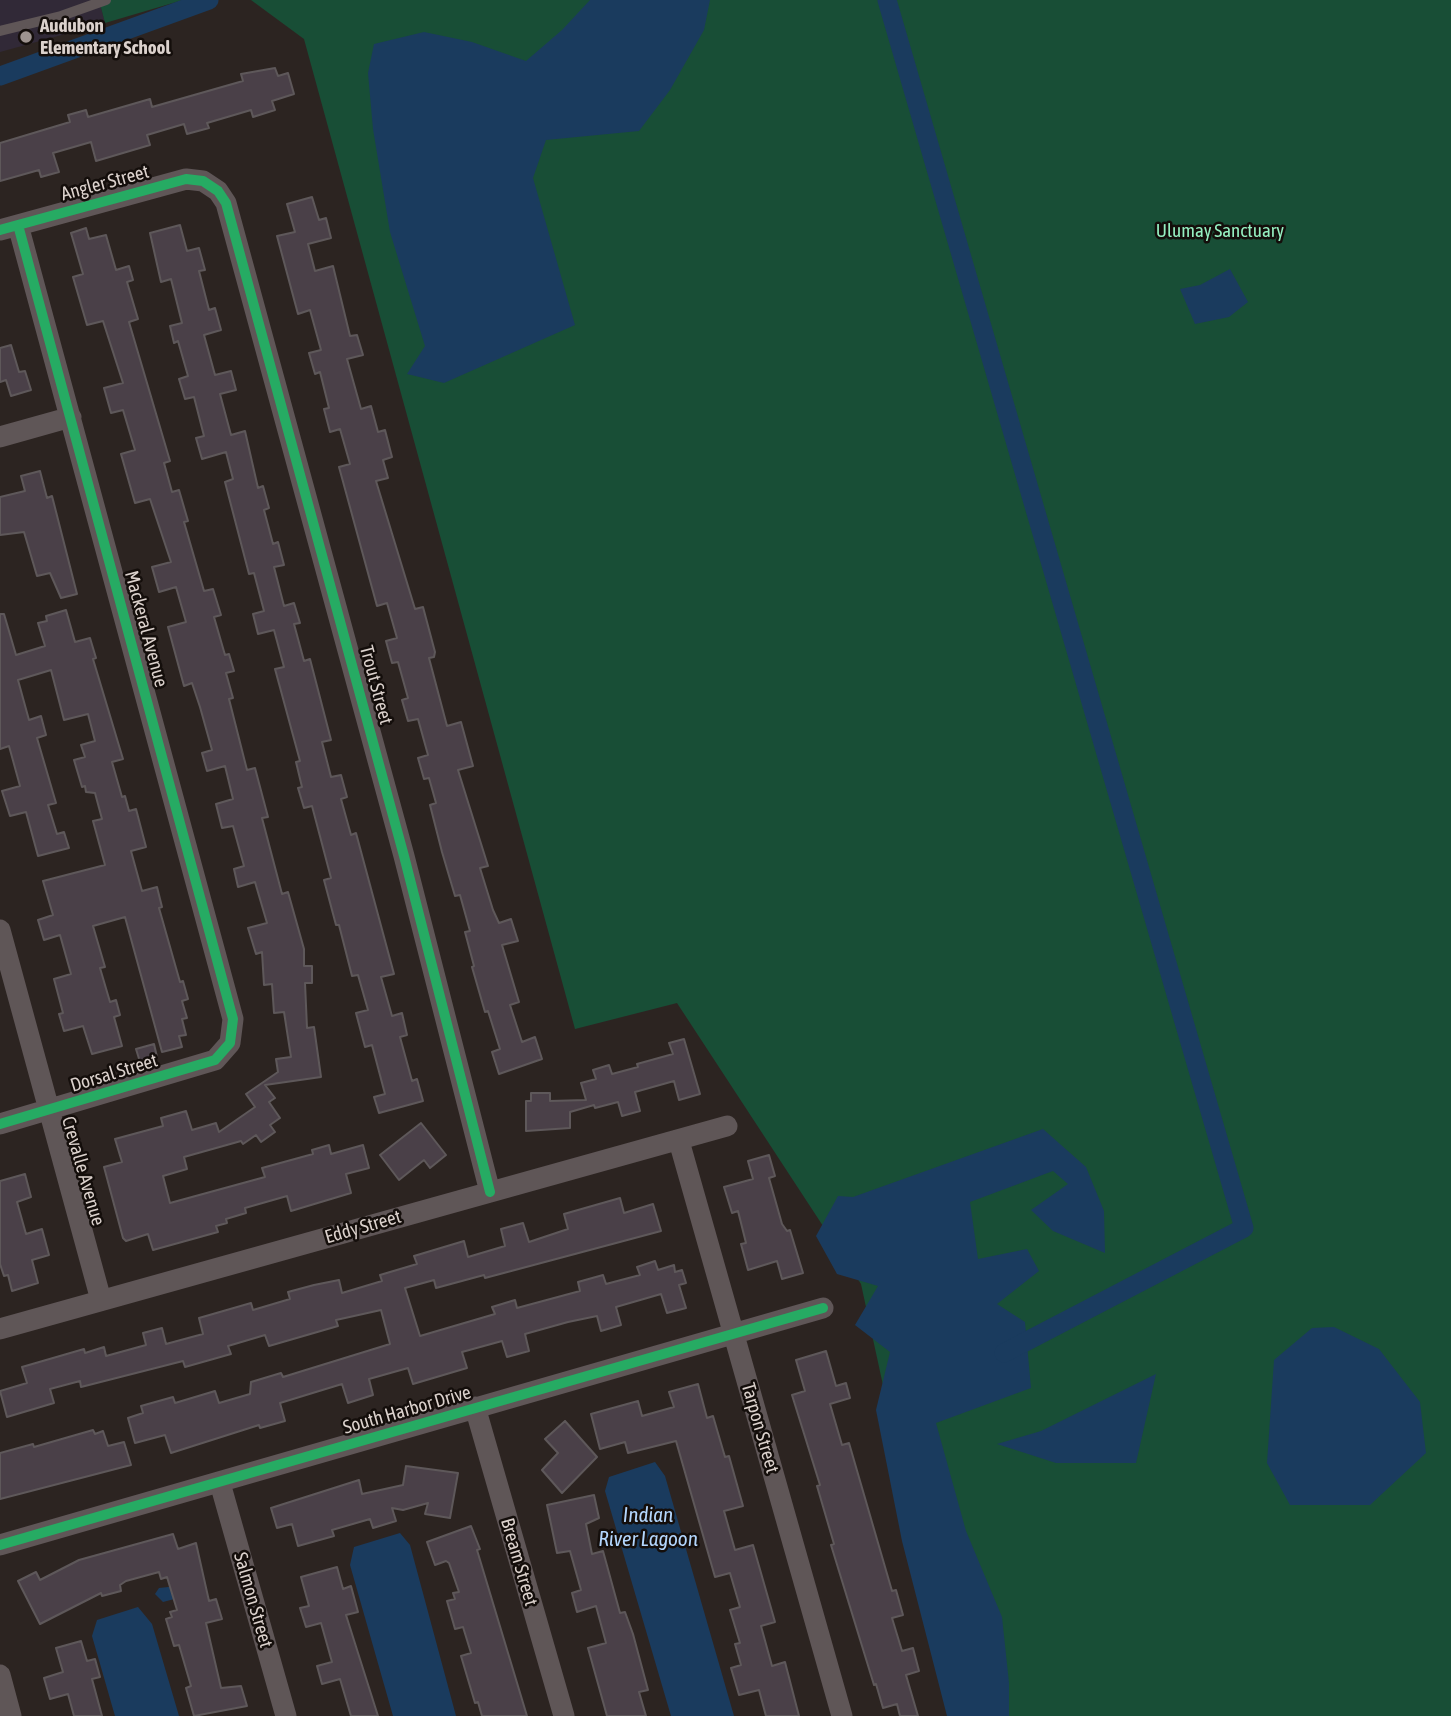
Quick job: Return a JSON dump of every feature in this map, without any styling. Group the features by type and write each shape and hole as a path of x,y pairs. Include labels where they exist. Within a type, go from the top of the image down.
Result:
{"street":[{"name":"Angler Street","path":"9,227 186,179 203,181 218,191"},
{"name":"Trout Street","path":"218,191 226,203 240,251 404,856 490,1192"},
{"name":"Mackeral Avenue","path":"9,227 71,417 233,1018 230,1043"},
{"path":"0,437 71,417"},
{"name":"Crevalle Avenue","path":"0,930 101,1300"},
{"name":"Dorsal Street","path":"0,1124 215,1060 230,1043"},
{"name":"Eddy Street","path":"0,1329 727,1126"},
{"name":"Tarpon Street","path":"678,1141 842,1716"},
{"name":"South Harbor Drive","path":"0,1545 823,1308"},
{"name":"Bream Street","path":"475,1407 564,1716"},
{"name":"Salmon Street","path":"220,1483 286,1716"},
{"path":"0,1675 11,1716"}],"lane":[{"path":"0,31 61,16 106,0"}],"shaded area":[{"name":"Audubon Elementary School","path":"0,0 99,0 105,23 0,52"}],"green space":[{"path":"99,0 183,0 105,23"},
{"name":"Ulumay Sanctuary","path":"251,0 1451,0 1451,1716 955,1716 861,1284 677,1003 575,1029 304,39"}],"water":[{"path":"590,0 710,0 704,30 670,90 639,131 546,140 533,178 575,325 444,383 407,374 425,346 390,232 373,129 368,73 374,44 424,32 472,42 526,61 562,30"},
{"path":"1230,269 1248,302 1229,317 1195,324 1180,289 1200,285"},
{"path":"1043,1129 1086,1167 1104,1211 1105,1253 1053,1231 1031,1210 1068,1184 1053,1171 970,1202 978,1259 1027,1249 1039,1271 997,1304 1025,1322 1031,1388 936,1423 966,1531 1002,1617 1009,1683 1009,1716 947,1716 902,1541 876,1410 890,1352 855,1325 878,1286 837,1274 816,1236 838,1196 853,1197"},
{"path":"1334,1327 1379,1349 1420,1402 1426,1453 1370,1505 1290,1505 1267,1463 1274,1360 1312,1328"},
{"path":"1156,1374 1136,1463 1056,1463 997,1444 1041,1431"},
{"name":"Indian River Lagoon","path":"655,1462 665,1476 734,1716 671,1716 605,1491 609,1477"},
{"path":"400,1533 410,1545 456,1716 393,1716 350,1565 354,1547"},
{"path":"178,1586 178,1598 163,1602 155,1594 159,1588"},
{"path":"138,1607 152,1624 179,1716 115,1716 92,1636 97,1620"}],"building":[{"path":"275,68 278,76 288,73 294,94 272,101 275,110 253,117 251,110 207,123 209,128 187,134 184,124 147,135 150,145 96,161 91,142 53,153 59,172 41,177 39,170 0,181 0,143 70,122 68,115 86,110 88,117 150,99 152,107 243,81 241,74"},
{"path":"312,197 319,220 326,218 331,238 308,244 315,271 333,266 350,336 357,335 363,355 347,359 361,409 371,406 378,432 385,430 392,457 383,460 388,478 376,481 415,609 423,607 435,652 434,657 429,658 447,726 461,722 473,766 458,770 488,866 480,868 499,923 511,919 518,941 502,945 519,1002 510,1005 522,1042 535,1037 542,1059 499,1074 492,1052 500,1049 488,1011 485,1012 472,967 474,966 465,932 470,931 460,895 455,896 442,852 430,805 436,803 429,778 424,779 418,758 428,755 418,719 408,721 402,700 408,698 398,662 392,663 386,641 397,638 387,603 377,606 339,467 350,464 340,429 330,432 324,409 329,408 320,372 315,374 309,353 321,350 310,310 298,314 277,236 295,232 287,204"},
{"path":"180,225 187,251 199,248 205,270 199,271 209,310 215,308 221,330 204,335 215,375 231,371 236,390 220,394 231,435 245,431 258,488 263,486 269,508 264,510 273,544 278,542 284,565 274,567 284,606 294,603 300,623 294,624 304,661 310,659 331,740 322,742 331,777 341,775 347,797 341,799 351,835 356,833 394,974 381,977 392,1016 402,1013 407,1035 400,1037 412,1081 417,1079 423,1101 379,1113 374,1097 385,1094 372,1045 365,1047 356,1013 368,1010 358,975 352,976 339,925 336,925 324,880 331,878 312,806 304,808 298,788 302,787 296,762 300,761 275,669 284,667 274,630 258,634 253,614 264,611 254,573 249,574 225,482 233,479 226,452 202,459 196,438 204,436 194,397 185,399 179,379 188,376 178,341 174,343 170,326 182,323 171,279 161,282 150,233"},
{"path":"86,228 89,239 106,235 116,270 129,266 133,280 127,282 138,319 129,322 170,461 164,463 172,492 179,490 188,521 184,522 204,591 213,589 221,615 214,617 225,655 229,654 234,671 226,673 233,698 229,699 247,770 255,768 268,817 262,818 282,894 288,892 304,949 304,966 312,966 312,983 305,983 307,1028 314,1027 321,1077 265,1085 275,1098 269,1102 280,1118 270,1125 275,1132 261,1142 256,1135 243,1144 241,1141 184,1157 187,1169 163,1176 170,1203 265,1177 262,1168 313,1154 312,1150 329,1145 331,1154 363,1145 369,1168 346,1174 351,1193 291,1211 287,1196 245,1208 246,1213 226,1219 227,1223 216,1226 218,1232 153,1250 148,1234 126,1241 123,1238 104,1167 122,1162 115,1139 163,1126 161,1118 186,1111 192,1130 216,1123 219,1132 255,1107 246,1094 278,1072 276,1059 291,1057 284,1012 274,1013 272,984 264,985 262,952 256,954 248,928 267,923 255,882 238,887 234,869 244,866 233,826 222,828 216,804 233,799 225,766 207,771 202,753 212,750 192,683 184,686 168,627 186,622 176,587 159,592 152,567 171,562 150,499 135,503 121,454 135,450 123,410 111,413 104,388 123,383 103,321 87,325 73,277 83,274 71,233"},
{"path":"11,345 19,372 25,371 31,390 11,396 6,380 0,382 0,348"},
{"path":"40,471 47,498 52,496 77,594 61,598 50,573 37,576 24,532 0,535 0,497 25,491 21,476"},
{"path":"66,610 75,642 90,638 96,658 93,659 123,759 112,762 129,811 136,809 146,847 131,851 142,891 157,887 162,907 159,908 180,982 183,981 188,999 182,1001 187,1018 182,1019 186,1035 179,1036 182,1047 162,1052 125,917 93,926 105,967 100,968 110,1002 116,1000 120,1015 114,1017 122,1046 92,1054 83,1026 64,1031 59,1014 63,1013 54,979 71,974 60,935 44,940 38,920 53,915 43,881 105,865 93,821 102,819 95,793 86,792 85,786 82,787 74,760 85,757 81,745 95,741 88,714 64,720 51,670 18,680 29,720 41,716 46,735 37,738 56,803 48,805 57,834 64,832 69,848 38,856 26,812 10,816 2,791 20,786 9,746 0,749 0,614 4,614 16,655 45,646 38,623 47,621 46,616"},
{"path":"684,1039 700,1094 679,1100 674,1081 635,1092 640,1111 622,1116 618,1102 595,1108 594,1105 570,1112 570,1128 526,1131 526,1101 531,1101 531,1093 550,1093 550,1101 586,1100 581,1083 596,1079 593,1070 609,1065 612,1074 638,1067 637,1064 673,1054 669,1043"},
{"path":"154,1044 157,1057 140,1062 136,1049"},
{"path":"421,1123 446,1155 430,1168 424,1160 399,1180 380,1155"},
{"path":"769,1155 775,1176 769,1178 782,1224 787,1231 790,1230 803,1273 782,1279 777,1261 748,1270 741,1244 746,1243 738,1211 732,1213 724,1187 753,1179 748,1161"},
{"path":"25,1174 31,1197 17,1202 26,1234 42,1229 49,1255 32,1260 38,1283 12,1291 8,1275 4,1276 0,1264 0,1181"},
{"path":"620,1198 624,1213 653,1204 661,1231 485,1278 484,1275 436,1288 434,1280 405,1288 420,1336 495,1314 492,1307 515,1300 517,1308 580,1291 578,1282 603,1275 606,1284 640,1275 637,1267 655,1261 658,1270 674,1265 675,1272 682,1270 686,1283 679,1285 686,1308 667,1313 661,1294 616,1307 621,1325 601,1331 597,1316 525,1334 529,1351 507,1357 502,1341 462,1352 467,1368 413,1384 408,1368 369,1379 373,1395 348,1403 342,1384 280,1403 285,1421 260,1428 259,1425 171,1453 165,1435 135,1443 128,1418 143,1413 141,1406 173,1397 175,1403 215,1391 219,1403 250,1394 251,1382 281,1373 283,1377 390,1344 381,1310 336,1320 338,1326 269,1346 265,1335 228,1346 231,1354 185,1367 183,1361 81,1387 80,1381 50,1389 54,1403 7,1417 0,1391 27,1383 22,1367 84,1349 85,1353 104,1347 106,1356 146,1345 143,1333 162,1328 166,1344 203,1334 199,1318 251,1303 253,1310 290,1299 288,1292 339,1280 342,1293 382,1281 380,1275 417,1264 414,1256 464,1241 468,1257 505,1246 501,1229 523,1223 529,1242 568,1229 564,1214"},
{"path":"826,1351 836,1386 846,1383 850,1398 830,1404 842,1445 849,1443 892,1591 896,1590 903,1615 892,1618 902,1651 913,1648 919,1671 906,1675 918,1716 900,1716 897,1704 883,1708 831,1545 834,1544 817,1486 820,1485 792,1395 805,1391 796,1360"},
{"path":"698,1384 707,1418 713,1416 725,1457 729,1456 743,1506 724,1511 735,1550 753,1545 775,1622 761,1626 772,1666 785,1662 799,1716 766,1716 759,1690 739,1695 731,1668 741,1665 735,1644 740,1643 730,1610 740,1607 730,1573 715,1577 676,1441 628,1453 625,1442 600,1449 591,1414 638,1401 642,1416 674,1407 669,1392"},
{"path":"565,1421 597,1457 562,1493 542,1470 558,1453 545,1439"},
{"path":"93,1430 95,1434 103,1431 108,1446 124,1442 131,1465 0,1499 0,1453 33,1444 34,1447"},
{"path":"406,1466 458,1473 450,1518 425,1514 428,1503 403,1510 392,1508 396,1521 373,1528 370,1519 332,1530 334,1536 298,1546 292,1524 277,1528 271,1508 359,1480 362,1494 403,1485"},
{"path":"594,1495 599,1518 586,1524 592,1554 603,1551 620,1613 625,1612 633,1634 648,1690 639,1692 646,1716 607,1716 588,1648 606,1643 596,1606 577,1612 572,1593 581,1590 570,1551 557,1553 547,1505"},
{"path":"471,1526 480,1549 477,1550 527,1716 482,1716 478,1702 475,1703 461,1656 471,1653 463,1627 455,1629 447,1601 455,1599 453,1593 459,1592 449,1563 446,1561 435,1565 427,1542"},
{"path":"173,1534 178,1549 196,1543 209,1601 216,1599 222,1619 206,1623 221,1688 241,1686 247,1706 194,1716 186,1688 191,1686 179,1645 174,1646 166,1619 172,1617 170,1612 177,1610 167,1577 161,1579 159,1572 126,1581 120,1585 121,1591 102,1596 101,1593 40,1624 18,1581 36,1572 40,1580 79,1560"},
{"path":"337,1567 343,1589 351,1586 358,1612 346,1615 378,1716 351,1716 340,1679 322,1684 317,1666 332,1662 321,1623 306,1627 300,1608 309,1606 301,1577"},
{"path":"81,1641 87,1661 95,1659 100,1677 92,1679 102,1716 74,1716 68,1694 50,1699 44,1678 63,1672 56,1648"}],"waterway":[{"path":"0,76 209,0"},
{"path":"887,0 1244,1228 1004,1353"}],"cycle path":[{"path":"0,230 186,179 203,181 218,191 226,203 404,856 490,1192"},
{"path":"0,1124 215,1060 230,1043 233,1019 18,225"},
{"path":"0,1545 823,1308"}],"place":[{"name":"Audubon Elementary School","path":"26,37"}]}
